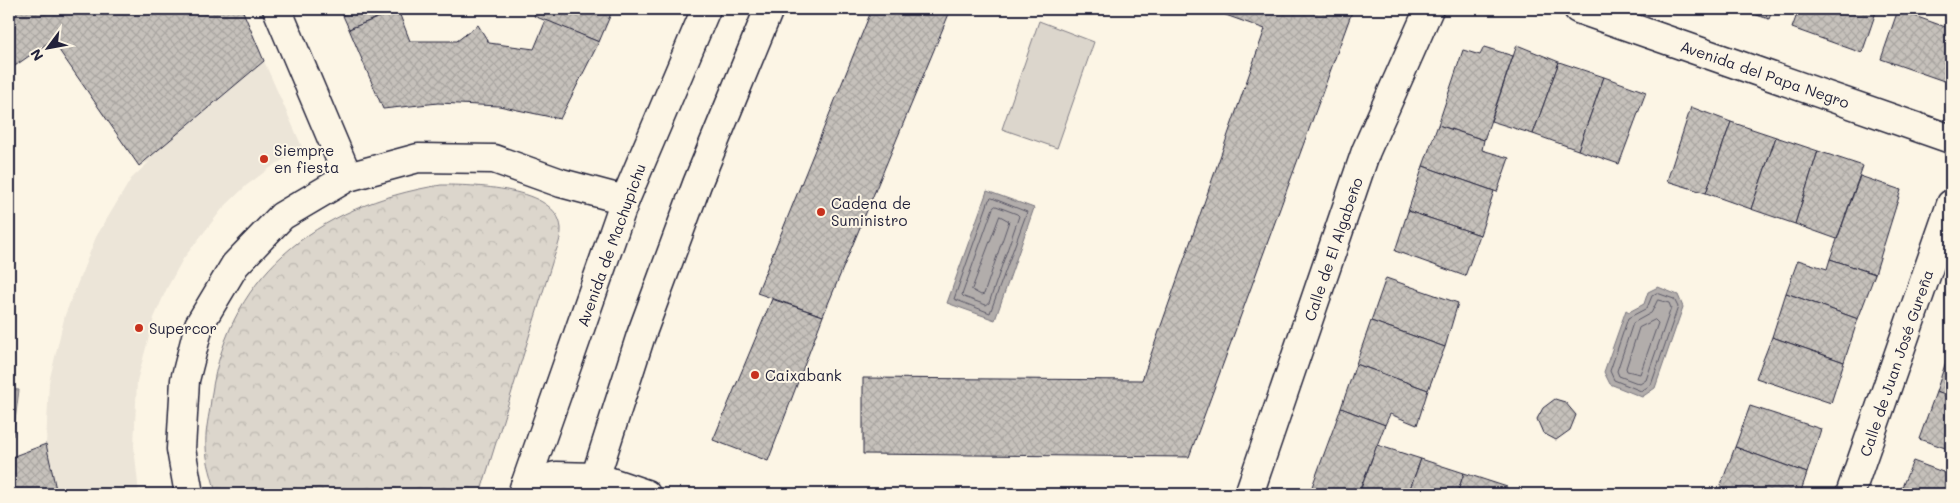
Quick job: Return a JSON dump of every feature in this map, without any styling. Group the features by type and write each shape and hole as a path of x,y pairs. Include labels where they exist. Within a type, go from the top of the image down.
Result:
{"street":[{"path":"277,9 348,177"},
{"name":"Avenida de Machupichu","path":"523,489 625,200 706,9"},
{"path":"593,485 640,338 697,184 769,9"},
{"name":"Calle de El Algabeño","path":"1249,494 1366,151 1429,9"},
{"name":"Avenida del Papa Negro","path":"1578,9 1951,139"},
{"path":"189,494 181,449 185,380 199,325 235,265 282,216 348,177 418,158 494,159 561,183 625,200"},
{"name":"Calle de Juan José Gureña","path":"1850,494 1951,204"},
{"name":"Avenida de Machupichu","path":"523,489 556,476 593,485 646,494"}],"shaded area":[{"path":"264,61 303,149 274,165 247,185 223,208 183,259 167,288 154,318 137,381 134,446 139,494 57,494 46,444 49,382 65,315 96,237 131,179 149,162 139,166"}],"green space":[{"path":"1039,21 1094,42 1057,148 1002,129"},
{"path":"441,185 491,188 529,196 545,204 556,214 561,228 559,242 480,494 216,494 207,458 206,432 219,361 234,320 256,285 284,255 316,230 354,210 396,195"}],"water":[{"path":"987,191 1034,208 995,320 947,303"},
{"path":"1658,287 1678,295 1683,307 1655,388 1642,397 1610,384 1604,372 1626,310 1629,312 1644,304 1648,292"},
{"path":"9,389 19,390 13,436 9,435"}],"building":[{"path":"9,9 242,9 264,61 139,166 52,40 9,70"},
{"path":"340,9 400,9 349,29"},
{"path":"537,9 613,9 599,42 534,16"},
{"path":"872,9 951,9 823,316 757,293"},
{"path":"1209,9 1353,9 1189,457 863,454 863,378 1142,380 1265,29"},
{"path":"1738,9 1773,9 1769,19"},
{"path":"1799,9 1877,9 1862,53 1792,28"},
{"path":"398,10 410,41 457,41 478,25 489,43 534,49 546,20 599,42 560,119 499,106 438,103 383,109 349,29"},
{"path":"1898,10 1951,29 1951,60 1944,81 1881,59"},
{"path":"1517,45 1559,62 1533,134 1491,121"},
{"path":"1484,47 1513,56 1484,140 1438,125 1463,50 1480,55"},
{"path":"1559,62 1604,77 1578,150 1533,134"},
{"path":"1604,77 1646,92 1619,164 1578,150"},
{"path":"1691,107 1731,122 1706,193 1667,181"},
{"path":"1731,122 1776,137 1751,209 1706,193"},
{"path":"1438,125 1484,140 1482,150 1509,158 1497,192 1423,166"},
{"path":"1776,137 1818,151 1795,224 1751,209"},
{"path":"1818,151 1863,166 1837,239 1795,224"},
{"path":"1423,166 1494,191 1480,235 1408,211"},
{"path":"1860,176 1901,190 1875,274 1830,259"},
{"path":"1408,211 1480,235 1465,276 1395,251"},
{"path":"1830,259 1875,274 1858,319 1786,293 1798,260 1827,269"},
{"path":"1386,278 1458,303 1445,347 1371,321"},
{"path":"1786,293 1858,319 1844,362 1772,337"},
{"path":"772,299 823,316 768,461 713,440"},
{"path":"1371,321 1445,347 1428,390 1356,364"},
{"path":"1772,337 1844,362 1831,403 1756,378"},
{"path":"1951,350 1951,397 1936,392"},
{"path":"1356,364 1428,390 1417,425 1390,414 1385,425 1341,408"},
{"path":"1936,392 1951,397 1951,450 1919,439"},
{"path":"1555,399 1565,402 1576,415 1570,430 1556,440 1543,433 1537,419 1543,408"},
{"path":"1750,406 1821,429 1807,473 1735,447"},
{"path":"1341,408 1385,425 1358,494 1316,494 1310,492"},
{"path":"46,444 57,494 9,494 9,458"},
{"path":"1377,445 1421,459 1408,494 1359,494"},
{"path":"1735,447 1807,473 1800,494 1730,494 1719,490"},
{"path":"1421,459 1464,473 1457,494 1408,494"},
{"path":"1913,461 1951,475 1951,494 1899,494"},
{"path":"1464,473 1507,487 1505,494 1457,494"}],"place":[{"name":"Siempre en fiesta","path":"264,159"},
{"name":"Cadena de Suministro","path":"821,212"},
{"name":"Supercor","path":"139,328"},
{"name":"Caixabank","path":"755,375"}]}
